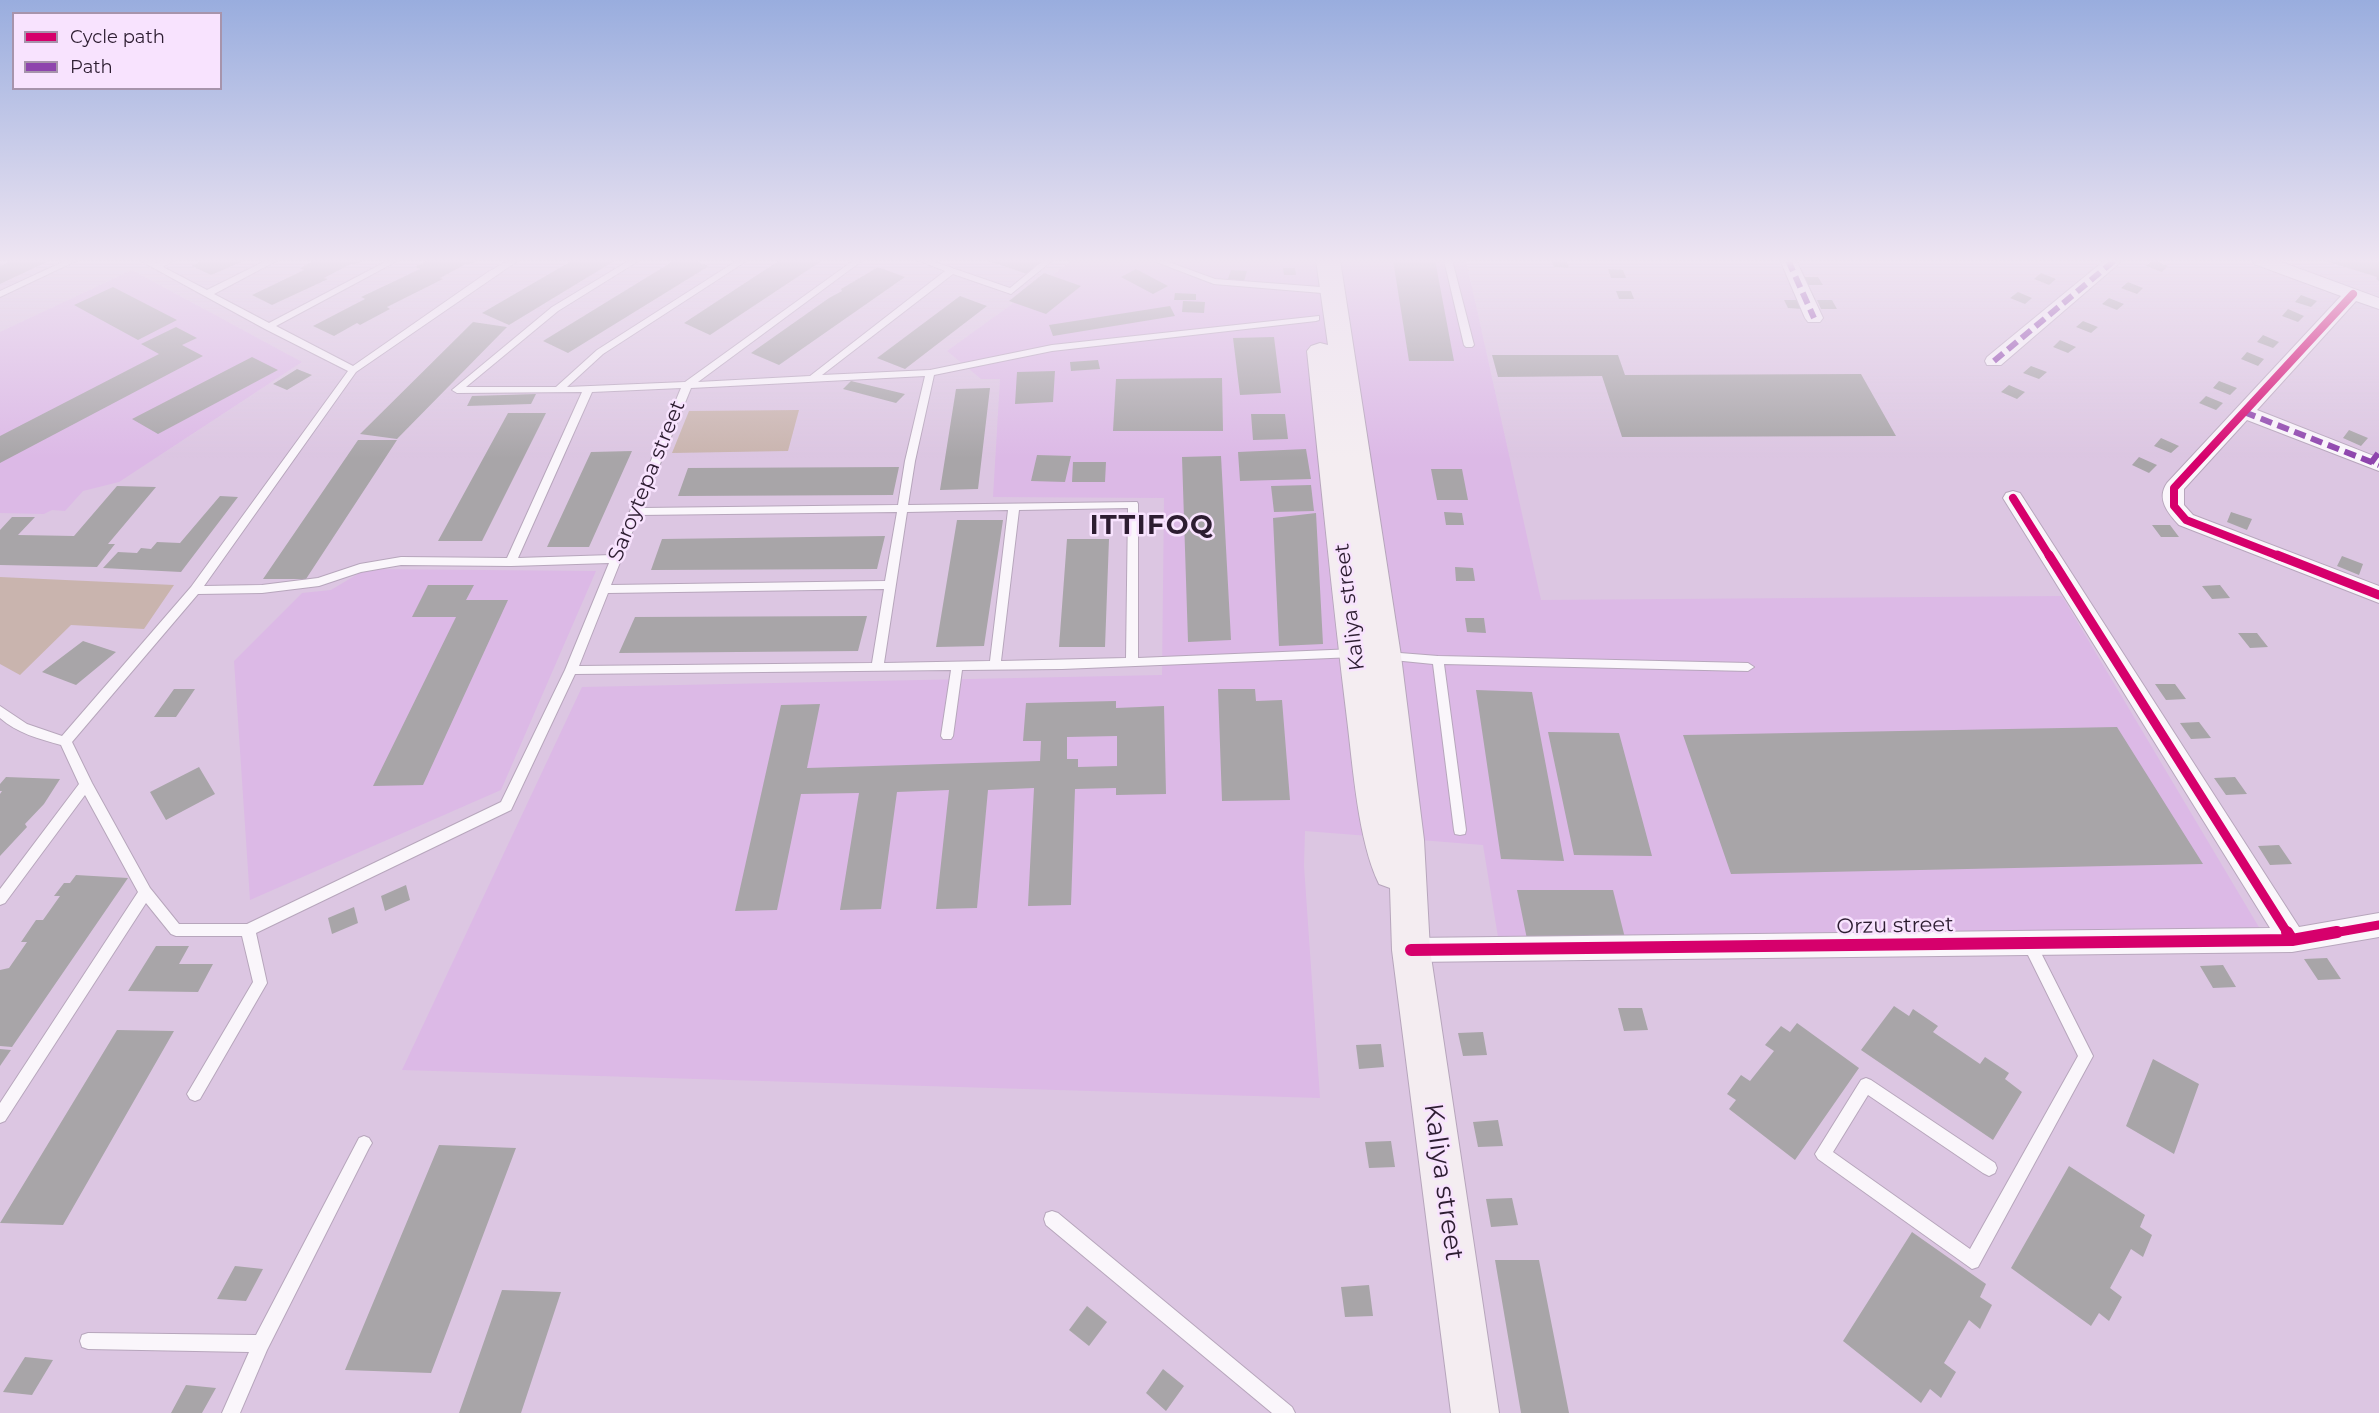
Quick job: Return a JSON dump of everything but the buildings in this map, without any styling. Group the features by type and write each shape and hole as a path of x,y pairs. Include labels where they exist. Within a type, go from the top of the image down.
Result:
{"main road":[{"name":"Kaliya street","path":"1323,326 1370,655 1376,807 1411,950 1475,1413"}],"street":[{"path":"1994,361 2036,326"},
{"path":"2323,326 2174,488 2174,506 2186,520 2379,595"},
{"path":"2244,412 2376,460"},
{"path":"2013,498 2292,940"},
{"name":"Orzu street","path":"1411,950 2292,940 2379,925"}],"lane":[{"path":"65,741 195,591 352,370 417,326"},
{"path":"535,326 457,390 558,390 687,385 768,326"},
{"path":"558,390 600,352 641,326"},
{"path":"813,379 881,326"},
{"name":"Saroytepa street","path":"248,930 506,806 571,670 687,385 930,373 1151,326"},
{"path":"1464,326 1469,345"},
{"path":"268,327 352,370"},
{"path":"878,667 902,510 930,373"},
{"path":"511,562 589,388"},
{"path":"634,512 902,510 1133,504 1132,661"},
{"path":"995,666 1014,507"},
{"path":"195,591 262,590 308,583 360,568 401,561 511,562 615,559"},
{"path":"603,589 889,585"},
{"path":"571,670 995,666 1370,655 1438,660 1748,666"},
{"path":"1438,660 1460,830"},
{"path":"947,736 957,666"},
{"path":"3,720 32,733 65,741"},
{"path":"65,741 86,785 145,892 176,930 248,930 260,983 195,1094"},
{"path":"0,899 86,785"},
{"path":"0,1116 145,892"},
{"path":"1989,1168 1866,1085 1823,1154 1972,1261 2086,1056 2029,943"},
{"path":"231,1413 261,1344 364,1143"},
{"path":"1052,1219 1286,1413"},
{"path":"88,1341 261,1344"}],"shaded area":[{"path":"13,326 235,326 302,362 119,482 83,491 65,511 52,510 44,514 0,513 0,332"},
{"path":"982,326 1481,326 1541,600 2062,596 2260,929 1498,937 1483,845 1305,831 1304,866 1320,1098 402,1070 582,687 1162,675 1164,498 993,497 1000,379 981,379 947,351"},
{"path":"799,410 788,451 672,453 689,411"},
{"path":"366,569 596,571 501,790 250,900 234,661 302,593 331,590"},
{"path":"0,577 174,585 144,629 71,625 20,675 0,664"}],"marked path":[{"path":"1994,361 2036,326"},
{"path":"2244,412 2379,465"},
{"path":"2371,463 2379,452"}],"cycle path":[{"path":"2324,326 2174,488 2174,506 2186,520 2379,595"},
{"path":"2013,498 2292,940"},
{"path":"1411,950 2292,940 2379,925"}],"district":[{"name":"ITTIFOQ","path":"1152,526"}]}
